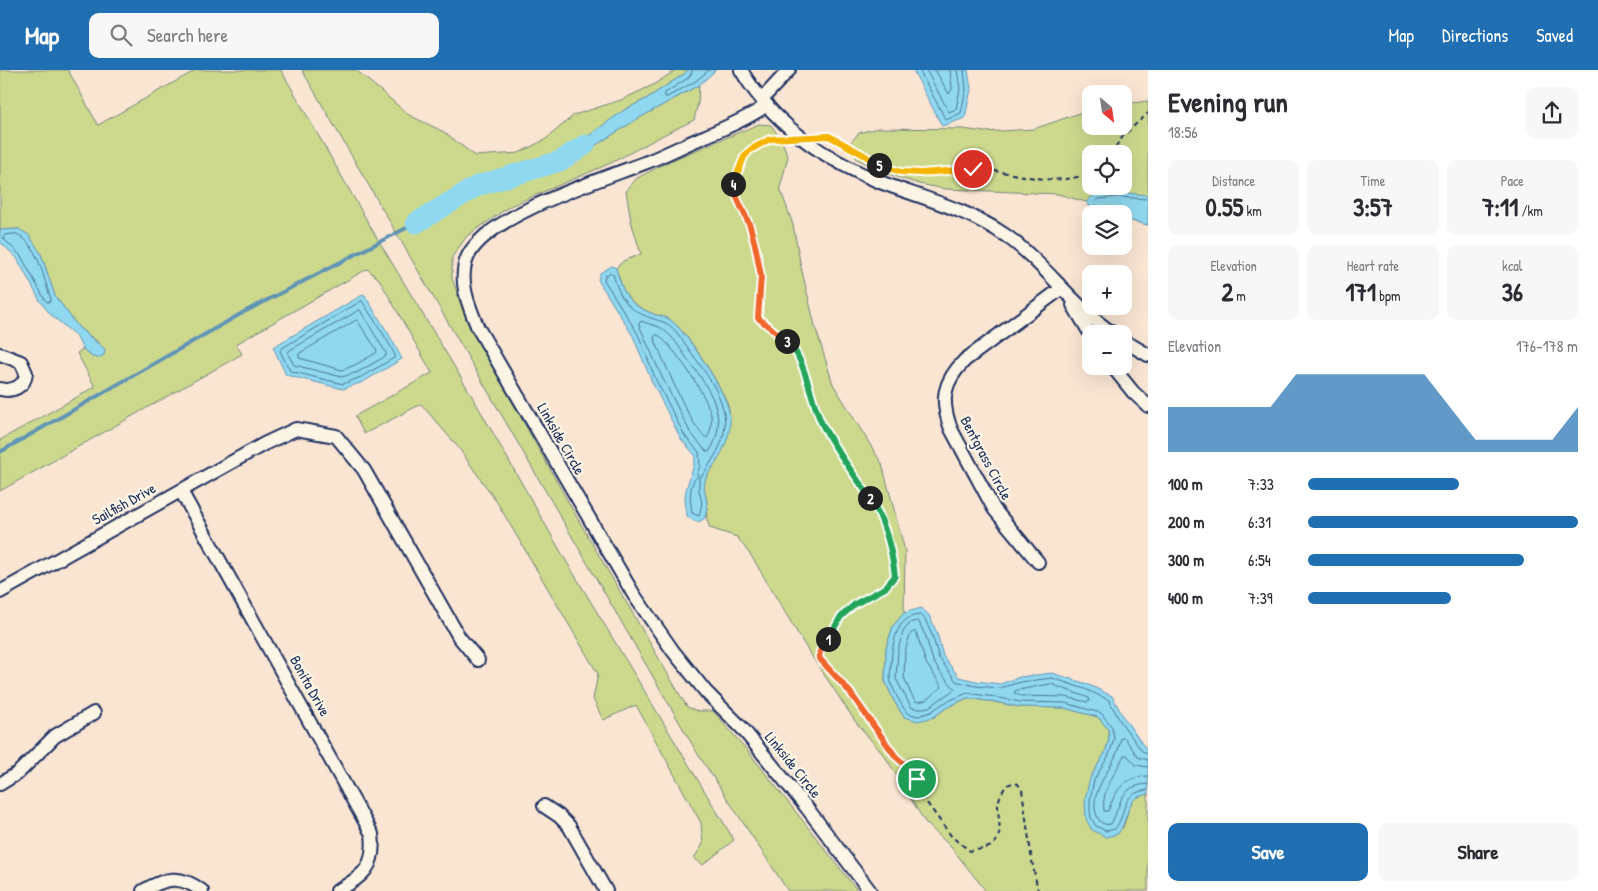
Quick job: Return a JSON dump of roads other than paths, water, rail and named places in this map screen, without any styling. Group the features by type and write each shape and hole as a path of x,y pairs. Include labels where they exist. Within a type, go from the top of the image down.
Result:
{"street":[{"path":"741,70 764,102 817,150 848,168 880,182 948,206 1003,234 1027,252 1085,311 1103,325"},
{"name":"Linkside Circle","path":"789,70 764,102 744,119 647,162 561,193 496,228 475,244 467,257 463,277 466,295 478,328 634,595 706,692 748,735 807,808 870,891"},
{"path":"1062,288 1085,325"},
{"name":"Bentgrass Circle","path":"1038,562 994,510 947,417 946,391 954,371 965,360 1062,288"},
{"path":"1132,345 1148,355"},
{"path":"0,354 20,362 26,373 23,383 18,387 6,390 0,388"},
{"path":"1119,375 1148,406"},
{"name":"Sailfish Drive","path":"0,592 264,444 296,429 336,436 364,470 458,637 478,660"},
{"name":"Bonita Drive","path":"182,491 372,834 373,854 368,867 360,877 337,891"},
{"path":"0,784 18,773 55,736 94,713"},
{"path":"544,806 559,816 569,826 606,891"},
{"path":"143,891 157,883 177,880 192,884 202,891"}],"water":[{"path":"688,70 716,70 699,85 639,118 569,162 560,161 562,155 624,110 646,99"},
{"path":"913,70 968,70 971,89 965,118 942,126"},
{"path":"1132,193 1148,195 1148,225 1132,221 1132,205 1089,205 1086,202 1094,195 1132,195"},
{"path":"19,229 29,235 41,254 55,296 79,328 105,349 104,355 98,358 92,357 83,349 76,336 50,314 40,301 17,258 0,242 0,230"},
{"path":"612,266 616,268 621,284 631,301 653,314 669,319 685,335 713,376 726,402 730,417 728,437 705,481 704,489 707,503 705,518 699,522 687,516 685,501 685,493 695,455 681,439 652,382 633,336 598,280 600,273"},
{"path":"364,294 402,359 363,382 343,389 286,375 273,347"},
{"path":"921,608 929,615 937,633 943,656 959,677 1000,684 1020,677 1052,673 1087,684 1112,696 1124,718 1148,752 1148,794 1137,797 1133,801 1118,834 1106,837 1092,830 1086,819 1085,799 1090,778 1105,753 1109,739 1108,729 1098,717 1064,708 1019,707 967,698 946,708 934,717 918,721 904,717 885,681 886,648 893,626 904,613"}],"waterway":[{"path":"416,223 477,186 560,161 585,145"},
{"path":"0,452 244,312 416,223"}]}
